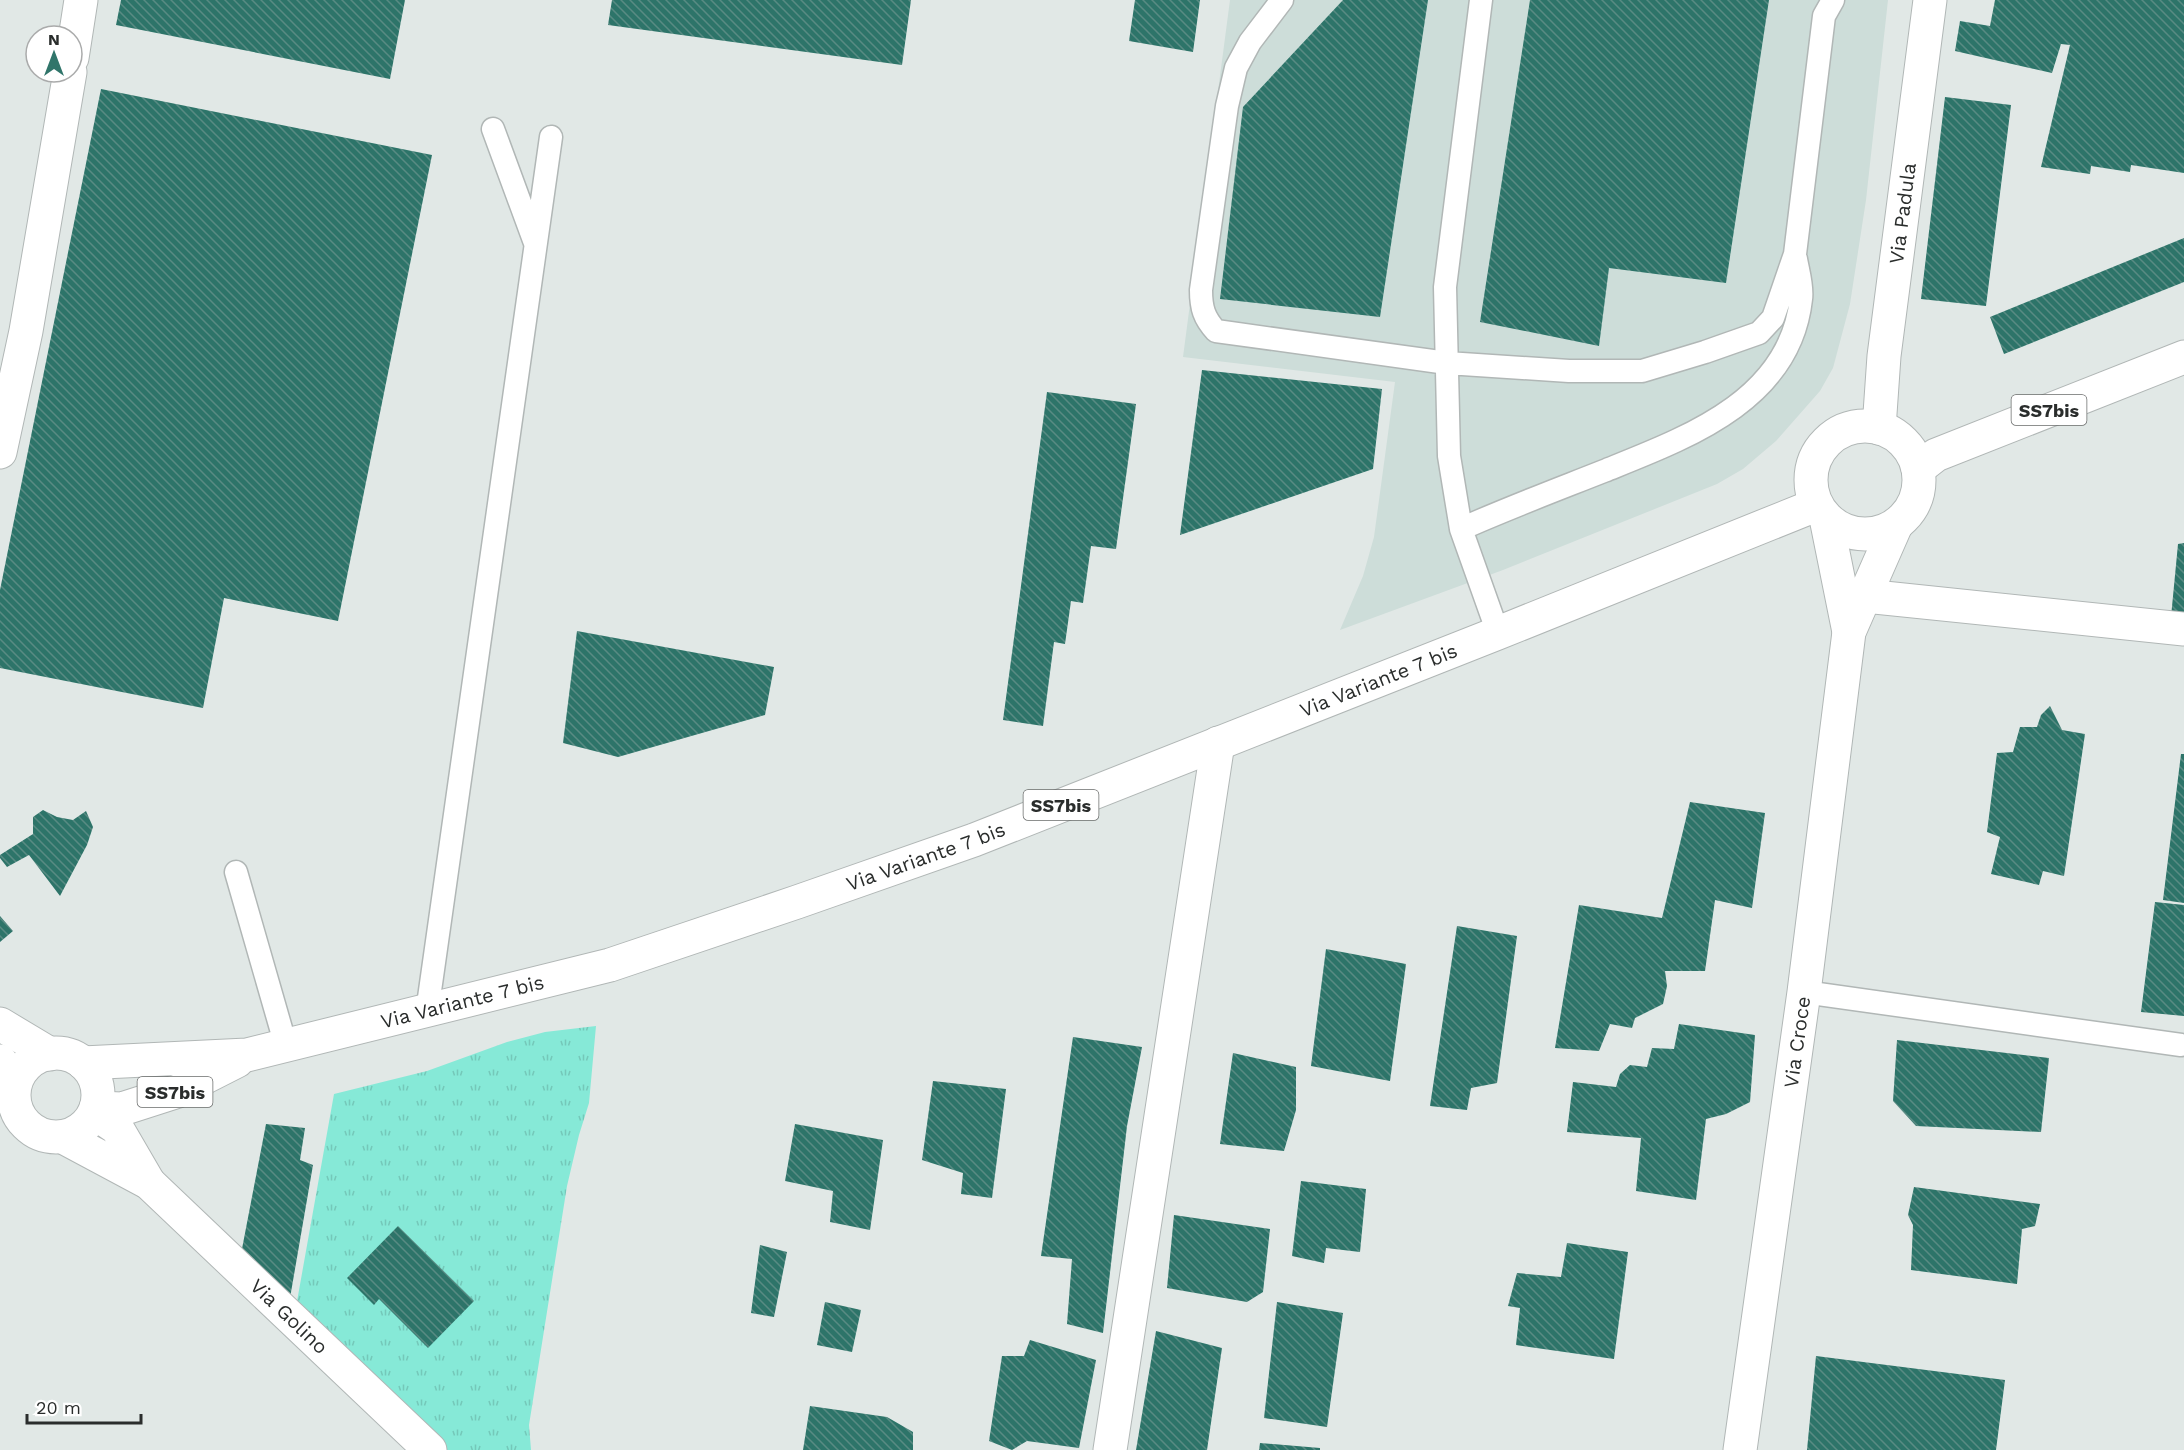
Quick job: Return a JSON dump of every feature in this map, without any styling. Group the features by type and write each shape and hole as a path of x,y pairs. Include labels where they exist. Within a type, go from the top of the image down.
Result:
{"main road":[{"path":"77,24 81,0"},
{"name":"Via Padula","path":"1879,429 1884,356 1930,0"},
{"path":"0,452 26,330 68,84"},
{"name":"SS7bis","path":"1918,469 1936,454 2184,357"},
{"path":"1861,427 1879,429 1893,434 1913,455 1918,469 1919,485 1915,500 1907,514 1896,525 1882,532 1852,533 1838,527 1821,511 1811,488 1812,470 1818,454 1829,440 1844,431 1861,427"},
{"name":"Via Variante 7 bis","path":"0,1024 50,1054 72,1056 83,1063 248,1055 610,965 974,840 1498,633 1821,511"},
{"name":"Via Croce","path":"1821,511 1849,632"},
{"name":"Via Croce","path":"1740,1450 1804,992 1849,632 1896,525"},
{"path":"1865,596 2184,630"},
{"path":"1110,1450 1218,743"},
{"path":"50,1054 32,1060 7,1079 17,1113 12,1126 49,1137 63,1137 76,1133 86,1124 95,1110 97,1086 92,1074 83,1063"},
{"name":"Via Variante 7 bis","path":"95,1110 122,1109 178,1091 248,1055"},
{"name":"Via Golino","path":"95,1110 117,1128 148,1183"},
{"name":"Via Golino","path":"63,1137 148,1183 430,1450"}],"lane":[{"path":"1282,0 1250,42 1236,68 1229,96 1201,290 1201,304 1206,320 1216,330 1447,363 1569,371 1642,371 1759,333 1773,318 1795,254 1824,16 1833,0"},
{"path":"1480,0 1445,287 1444,331 1449,456 1461,529 1498,633"},
{"path":"493,129 536,246"},
{"path":"427,1012 551,137"},
{"path":"1461,529 1674,443 1723,416 1751,395 1782,358 1795,332 1802,297 1795,254"},
{"path":"236,872 286,1046"},
{"path":"1804,992 2181,1045"}],"shaded area":[{"path":"1230,0 1888,0 1866,200 1850,304 1833,368 1820,391 1776,441 1743,469 1717,484 1503,570 1340,630 1363,576 1374,537 1395,382 1183,357"}],"green space":[{"path":"596,1026 589,1103 567,1186 529,1425 531,1450 446,1450 296,1307 334,1094 427,1071 507,1042 545,1032"}],"building":[{"path":"121,0 405,0 390,79 116,25"},
{"path":"612,0 911,0 902,65 608,25"},
{"path":"1135,0 1200,0 1193,52 1129,41"},
{"path":"1343,0 1428,0 1380,317 1220,299 1243,107"},
{"path":"1530,0 1769,0 1726,283 1609,268 1599,346 1480,322"},
{"path":"1995,0 2184,0 2184,173 2131,165 2130,172 2091,166 2090,174 2041,167 2070,45 2061,44 2052,73 1955,51 1960,21 1990,26"},
{"path":"101,89 432,155 338,621 224,598 203,708 0,668 0,590"},
{"path":"1945,97 2011,105 1986,306 1921,299"},
{"path":"2184,238 2184,282 2004,354 1990,317"},
{"path":"1202,370 1382,389 1373,469 1180,535"},
{"path":"1047,392 1136,404 1116,549 1091,546 1083,603 1071,601 1065,644 1054,642 1043,726 1003,720"},
{"path":"2184,543 2184,619 2171,617 2178,544"},
{"path":"577,631 774,667 765,715 618,757 563,743"},
{"path":"2050,706 2062,730 2085,734 2064,876 2043,871 2039,885 1991,874 2000,837 1987,832 1997,753 2013,752 2020,727 2037,727 2041,715"},
{"path":"2181,754 2184,754 2184,903 2163,900"},
{"path":"1690,802 1765,813 1752,908 1715,900 1705,971 1665,971 1667,986 1663,1004 1635,1018 1632,1028 1610,1024 1599,1051 1555,1048 1579,905 1662,918"},
{"path":"43,810 57,817 73,820 86,811 93,827 87,845 60,896 29,855 7,867 0,858 0,855 33,834 33,817"},
{"path":"2155,902 2184,905 2184,1016 2141,1012"},
{"path":"0,916 13,931 0,942"},
{"path":"1457,926 1517,936 1497,1083 1471,1088 1467,1110 1430,1106"},
{"path":"1326,949 1406,964 1390,1081 1311,1066"},
{"path":"1679,1024 1755,1035 1750,1102 1726,1114 1706,1119 1696,1200 1636,1191 1641,1138 1567,1132 1573,1082 1616,1087 1620,1074 1630,1065 1647,1067 1652,1048 1674,1049"},
{"path":"1073,1037 1142,1047 1127,1126 1103,1333 1067,1324 1072,1259 1041,1256"},
{"path":"1897,1040 2049,1058 2041,1132 1916,1126 1893,1101"},
{"path":"1233,1053 1296,1067 1296,1110 1284,1151 1220,1144"},
{"path":"933,1081 1006,1089 992,1198 961,1194 963,1173 922,1160"},
{"path":"266,1124 305,1128 300,1160 313,1165 290,1298 241,1254"},
{"path":"795,1124 883,1140 870,1230 830,1222 833,1191 785,1181"},
{"path":"1301,1181 1366,1189 1360,1252 1326,1248 1324,1263 1292,1256"},
{"path":"1914,1187 2040,1204 2035,1226 2022,1229 2017,1284 1911,1270 1913,1225 1908,1215"},
{"path":"1174,1215 1270,1229 1263,1292 1247,1302 1167,1288"},
{"path":"398,1226 474,1301 428,1348 379,1299 374,1305 347,1278"},
{"path":"1567,1243 1628,1252 1614,1359 1516,1345 1520,1308 1508,1306 1517,1273 1561,1277"},
{"path":"760,1245 787,1252 774,1317 751,1313"},
{"path":"825,1302 861,1310 852,1352 817,1345"},
{"path":"1277,1302 1343,1313 1327,1427 1264,1418"},
{"path":"1156,1331 1222,1348 1207,1450 1136,1450"},
{"path":"1030,1340 1096,1360 1079,1448 1027,1441 1012,1450 989,1441 1002,1356 1024,1356"},
{"path":"1816,1356 2005,1380 1996,1450 1807,1450"},
{"path":"810,1406 887,1417 913,1432 913,1450 803,1450"},
{"path":"1260,1443 1320,1448 1320,1450 1259,1450"}]}
